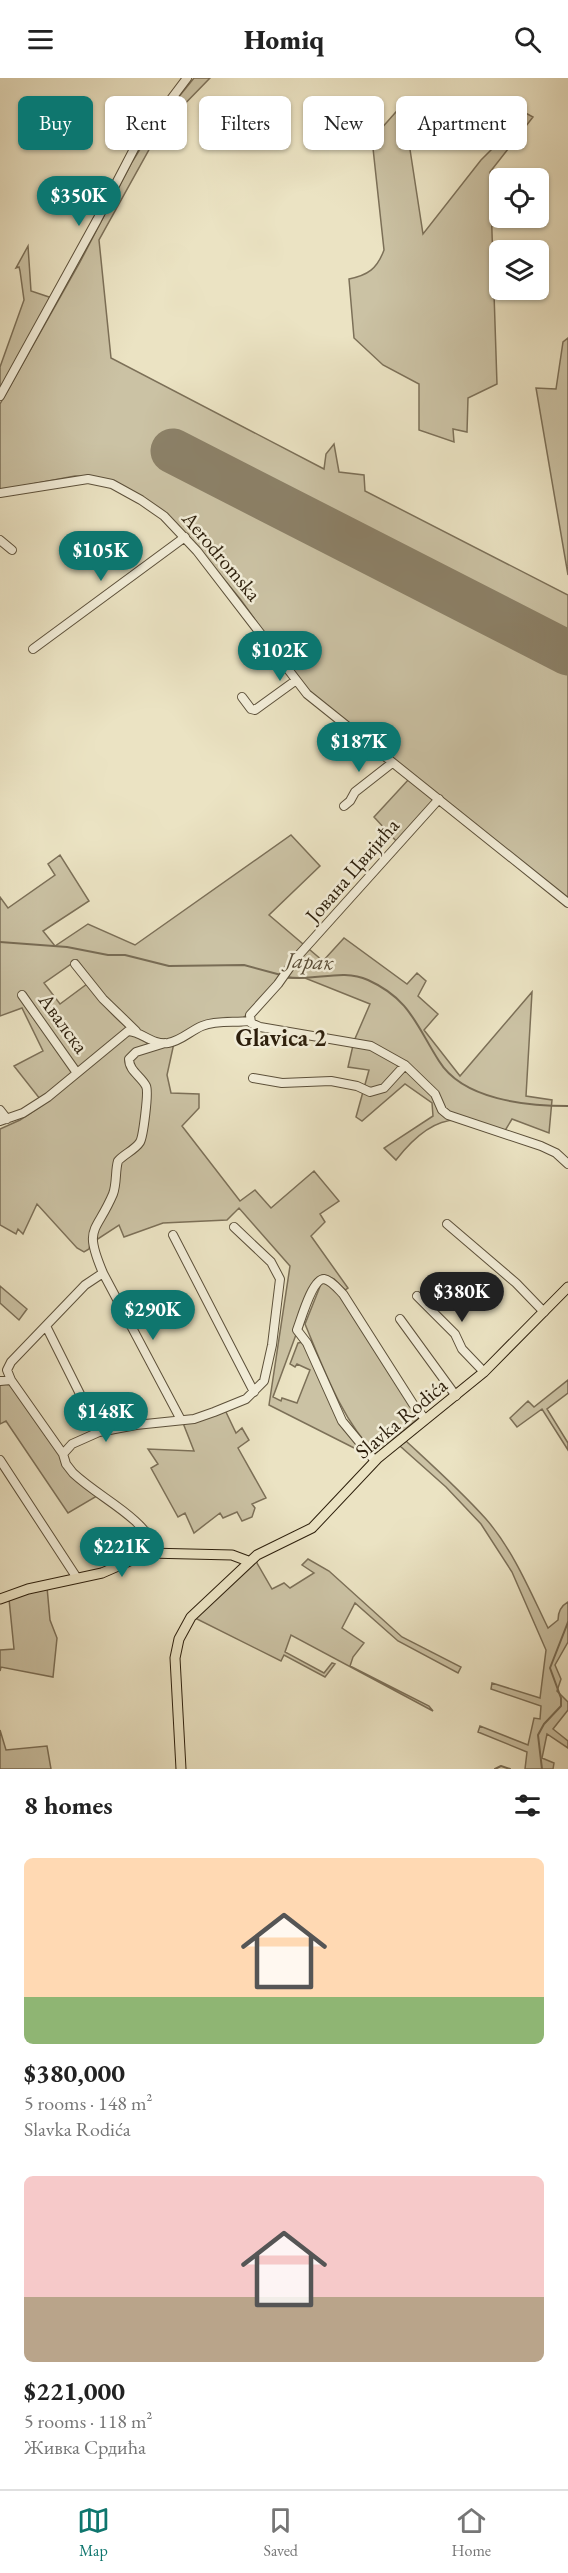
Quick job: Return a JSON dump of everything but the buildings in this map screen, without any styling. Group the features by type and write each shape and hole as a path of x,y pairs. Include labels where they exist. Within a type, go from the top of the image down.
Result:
{"main road":[{"name":"Slavka Rodića","path":"181,1769 175,1670 177,1646 185,1626 199,1607 248,1561 312,1528 375,1461 484,1372 568,1287"},
{"path":"0,1599 28,1589 102,1573 135,1557 159,1552 232,1555 248,1561"}],"street":[{"path":"0,396 135,147 187,78"},
{"name":"Aerodromska","path":"3,493 67,481 101,480 141,500 164,516 185,537 249,616 295,681 324,710 568,903"},
{"path":"0,500 3,493"},
{"path":"33,649 185,537"},
{"path":"0,540 12,550"},
{"path":"242,698 250,709 255,711 295,681"},
{"path":"344,806 355,792 392,763"},
{"name":"Јована Цвијића","path":"250,1021 250,1013 279,984 297,957 439,799"},
{"path":"75,964 103,999 136,1031 153,1042 165,1043"},
{"name":"Авалска","path":"22,995 77,1073"},
{"path":"181,1420 103,1273 96,1257 92,1236 97,1221 113,1193 118,1161 139,1144 148,1093 142,1081 130,1067 129,1059 136,1052 177,1040 209,1024 250,1021 260,1027 371,1046 405,1065 435,1094 442,1110 448,1115 541,1146 556,1153 568,1164"},
{"path":"0,1110 3,1120 24,1113 128,1031 136,1031"},
{"path":"253,1078 282,1083 331,1081 357,1086 370,1092 384,1088 405,1065"},
{"path":"447,1224 516,1283 544,1312"},
{"path":"63,1454 72,1444 99,1432 136,1425 194,1419 214,1412 246,1399 264,1382 280,1279 272,1262 234,1227"},
{"path":"173,1235 254,1392"},
{"path":"103,1273 85,1285 8,1365 8,1370 11,1380 63,1454 66,1464 73,1473 136,1521 149,1535 159,1552"},
{"path":"375,1461 342,1421 307,1343 297,1330 312,1291 319,1281 327,1280 344,1294 413,1404 425,1419"},
{"path":"417,1296 455,1334 462,1349 484,1372"},
{"path":"400,1319 456,1396"},
{"path":"46,1326 99,1432"},
{"path":"0,1381 11,1380"},
{"path":"0,1460 77,1578"}],"shaded area":[{"path":"194,78 210,78 187,102 187,96 179,96"},
{"path":"396,112 396,150 410,150 423,234 491,150 507,150 493,168 489,168 489,228 492,228 492,240 489,240 489,300 494,300 497,384 468,398 467,432 453,429 454,442 419,430 419,384 383,365 354,338 349,279 371,270 384,250 373,150 384,150 384,125"},
{"path":"527,114 533,117 527,125"},
{"path":"140,150 149,150 99,240 111,358 324,469 326,454 334,444 339,472 364,475 365,491 568,595 568,900 302,686 241,600 196,545 117,483 96,477 75,476 0,490 0,404 80,262"},
{"path":"28,246 31,291 52,298 0,392 0,367 24,300 19,267 16,268"},
{"path":"568,338 568,575 536,388 556,389 563,342"},
{"path":"409,779 434,801 397,842 374,817"},
{"path":"291,835 320,866 269,915 323,961 344,938 407,984 417,973 426,981 418,996 438,1014 424,1030 460,1076 532,992 526,1096 552,1100 549,1133 512,1119 503,1134 469,1121 449,1121 431,1127 408,1146 396,1160 384,1148 433,1116 432,1103 405,1084 362,1121 356,1117 369,1070 348,1067 354,1041 370,1004 305,978 279,978 253,1008 238,1021 206,1023 176,1039 165,1042 154,1040 129,1023 77,960 44,983 60,1004 87,984 125,1026 149,1041 161,1044 174,1043 167,1075 171,1093 199,1094 199,1108 182,1126 240,1201 255,1190 271,1208 314,1171 339,1201 320,1214 325,1222 311,1236 348,1288 345,1290 334,1279 323,1275 312,1284 301,1309 297,1332 273,1397 281,1401 282,1398 297,1403 310,1370 297,1364 295,1367 290,1364 298,1343 303,1342 310,1352 341,1423 370,1456 269,1405 290,1266 239,1208 227,1220 163,1223 124,1237 119,1225 90,1244 89,1249 84,1252 77,1248 37,1204 23,1234 18,1229 16,1234 0,1225 0,1129 20,1120 44,1104 14,1066 43,1051 22,1008 0,1016 0,897 8,908 55,875 48,864 60,855 89,901 43,931 55,946 88,924 135,945"},
{"path":"331,1282 422,1415 376,1454 364,1441 343,1410 305,1324 321,1284"},
{"path":"0,1286 27,1309 19,1320 0,1303"},
{"path":"568,1380 568,1393 547,1409 568,1443 568,1450 542,1409 517,1427 510,1418 528,1401 534,1407"},
{"path":"9,1383 60,1454 70,1475 97,1496 68,1513 6,1421 0,1424 0,1385"},
{"path":"225,1410 236,1433 242,1428 249,1440 238,1448 266,1498 252,1504 255,1508 252,1517 242,1521 237,1512 223,1518 220,1513 194,1533 185,1513 178,1517 151,1468 158,1464 148,1449 194,1451 183,1423"},
{"path":"406,1441 467,1499 496,1531 520,1571 548,1628 558,1620 560,1610 568,1602 568,1642 555,1665 561,1679 557,1691 568,1702 568,1710 553,1729 568,1741 568,1748 547,1734 542,1758 554,1763 553,1769 525,1769 527,1752 478,1732 480,1726 528,1745 534,1718 540,1719 541,1706 491,1689 492,1683 540,1698 546,1650 512,1572 481,1524 446,1487 400,1446"},
{"path":"257,1559 272,1589 284,1583 290,1588 314,1573 302,1565 308,1559 329,1571 402,1637 461,1667 458,1673 398,1641 355,1603 342,1628 364,1643 353,1657 350,1666 429,1706 433,1711 291,1635 285,1652 324,1673 332,1663 335,1664 325,1677 284,1655 281,1661 195,1618"},
{"path":"47,1587 50,1620 57,1638 53,1677 1,1667 0,1671 0,1650 14,1649 9,1599"},
{"path":"0,1730 6,1750 47,1746 51,1769 0,1769"}],"waterway":[{"name":"Јарак","path":"0,942 67,947 108,955 125,955 169,966 244,965 281,975"},
{"name":"Јарак","path":"287,977 348,975 368,980 382,987 403,1004 439,1061 450,1074 464,1084 480,1092 515,1102 568,1106"},
{"path":"542,1769 538,1735 544,1724 561,1706 561,1698 550,1668 568,1622"},
{"path":"495,1769 501,1766 510,1769"}],"runway":[{"path":"173,451 568,653"}],"district":[{"name":"Glavica 2","path":"281,1037"}]}
